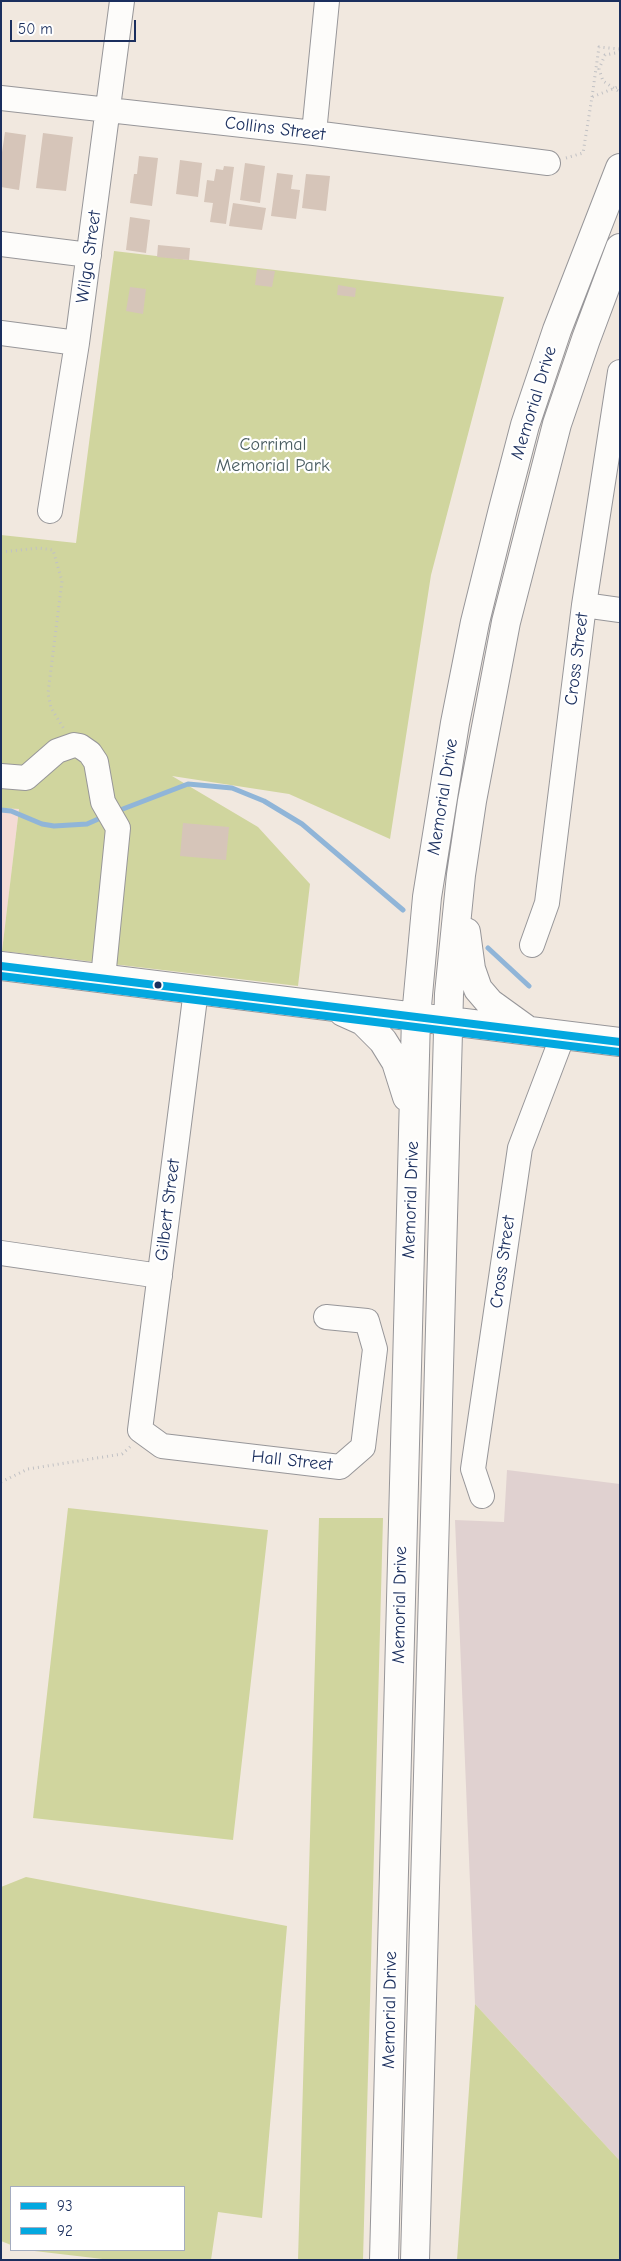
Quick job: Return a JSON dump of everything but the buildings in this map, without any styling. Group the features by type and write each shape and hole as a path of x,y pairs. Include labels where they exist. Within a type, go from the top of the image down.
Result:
{"main road":[{"name":"Memorial Drive","path":"384,2260 416,1017 427,897 454,723 478,612 526,425 557,330 620,168"},
{"name":"Memorial Drive","path":"415,2260 448,1022 462,876 489,705 506,622 531,517 557,424 620,248"},
{"path":"462,876 467,949 478,988 490,1003 528,1030"},
{"path":"1,966 620,1042"},
{"path":"329,1006 363,1021 383,1041 402,1078 413,1120"}],"street":[{"name":"Wilga Street","path":"50,512 77,342 122,1"},
{"path":"314,133 327,1"},
{"name":"Collins Street","path":"1,98 314,133 548,164"},
{"path":"1,244 89,255"},
{"path":"1,333 77,342"},
{"name":"Cross Street","path":"532,945 547,903 584,605 620,372"},
{"path":"584,605 620,610"},
{"path":"1,776 26,778 57,751 74,745 80,746 90,753 96,762 103,802 118,828 103,978"},
{"name":"Gilbert Street","path":"143,1432 160,1276 196,990"},
{"name":"Cross Street","path":"482,1496 473,1469 520,1148 563,1035"},
{"path":"1,1253 160,1276"},
{"name":"Hall Street","path":"143,1432 162,1446 340,1467 363,1447 375,1349 367,1321 326,1317"}],"path":[{"path":"548,164 584,153 599,47 620,50"},
{"path":"620,50 605,56 598,69 603,81 620,92"},
{"path":"592,97 619,87"},
{"path":"1,552 40,548 53,550 62,581 48,692 51,708 74,745"},
{"path":"1,1482 28,1469 122,1454 143,1432"}],"shaded area":[{"path":"1,808 19,809 2,951 1,951"},
{"path":"507,1470 620,1484 620,2161 475,2004 455,1520 504,1522"}],"green space":[{"name":"Corrimal Memorial Park","path":"114,251 504,297 431,575 390,839 289,794 172,776 258,827 310,884 298,986 2,951 19,809 1,808 1,535 76,543"},
{"path":"68,1508 268,1530 233,1840 33,1818"},
{"path":"319,1518 383,1518 363,2260 298,2260"},
{"path":"26,1877 287,1926 262,2218 218,2212 211,2260 111,2260 34,2251 185,2251 185,2186 10,2186 10,2245 1,2241 1,1887"},
{"path":"475,2004 620,2161 620,2260 457,2260"}],"waterway":[{"path":"115,812 188,784 232,788 264,801 302,824 403,910"},
{"path":"1,810 11,811 42,824 54,826 87,824 105,816"},
{"path":"488,948 529,986"}],"transit line":[{"name":"93","path":"1,966 620,1042"},
{"name":"92","path":"1,976 619,1052"}]}
